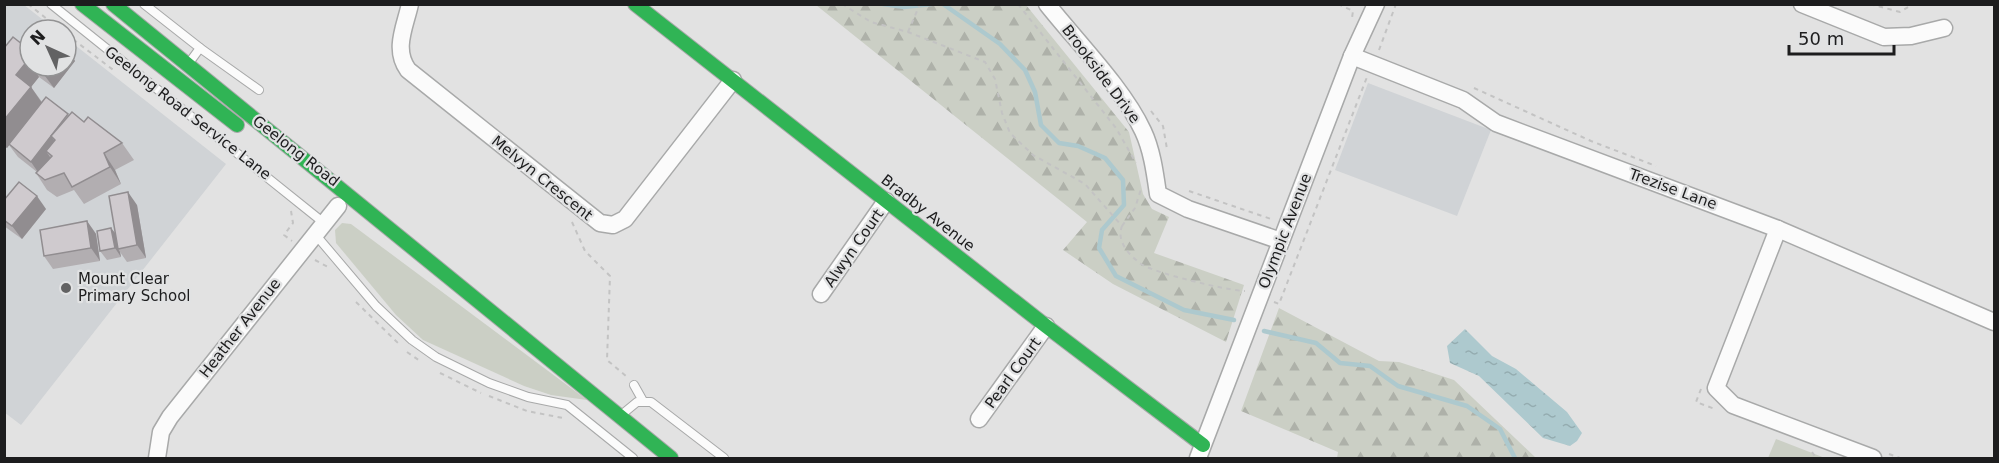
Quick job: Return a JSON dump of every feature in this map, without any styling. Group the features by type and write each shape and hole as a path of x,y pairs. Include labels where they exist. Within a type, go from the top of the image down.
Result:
{"main road":[{"name":"Geelong Road","path":"82,4 251,136"},
{"name":"Geelong Road","path":"113,4 188,65 339,199 426,272 493,317 671,459"},
{"name":"Bradby Avenue","path":"635,4 1046,326 1200,452"},
{"path":"176,79 188,65"}],"street":[{"name":"Melvyn Crescent","path":"410,4 400,47 402,60 408,70 575,206 600,223 613,225 625,219 733,80"},
{"name":"Brookside Drive","path":"1047,4 1127,104 1143,131 1153,162 1158,194 1188,209 1281,241"},
{"path":"1802,4 1884,37 1911,36 1944,28"},
{"name":"Olympic Avenue","path":"1200,452 1352,56 1367,7"},
{"name":"Trezise Lane","path":"1352,56 1370,68 1463,100 1496,123 1778,229 1995,322"},
{"name":"Heather Avenue","path":"157,458 161,432 170,417 320,229 339,199"},
{"name":"Alwyn Court","path":"821,294 886,201"},
{"path":"1778,229 1716,388 1733,405 1876,454"},
{"name":"Pearl Court","path":"979,419 1046,326"}],"lane":[{"name":"Geelong Road Service Lane","path":"51,4 320,229 376,306 412,340 436,357 489,382 528,397 567,405 633,459"},
{"path":"144,4 259,90"},
{"path":"188,65 200,48"},
{"path":"634,385 643,401 661,409 724,459"},
{"path":"619,417 631,405 643,401"}],"path":[{"path":"28,4 46,18"},
{"path":"842,4 871,22 908,32 985,62 995,79 1002,113 1010,134 1033,155 1085,184 1122,226"},
{"path":"908,32 920,4"},
{"path":"1018,4 1121,135 1140,172"},
{"path":"1338,4 1367,7"},
{"path":"1270,301 1279,304 1396,4"},
{"path":"1870,4 1900,12 1913,4"},
{"path":"1149,109 1163,126 1168,156"},
{"path":"1140,181 1139,200 1119,233 1121,242 1143,266 1228,291 1248,291"},
{"path":"1184,189 1274,220"},
{"path":"575,206 571,211 577,238 592,261 610,276 607,360 634,385"},
{"path":"1876,454 1900,459"}],"shaded area":[{"name":"Mount Clear Primary School","path":"4,5 24,5 41,18 18,18 18,78 78,78 78,47 226,164 21,425 4,412"},
{"path":"1368,83 1491,130 1457,216 1335,170"}],"green space":[{"path":"816,5 1026,5 1129,132 1143,194 1152,209 1169,217 1154,253 1244,285 1226,342 1113,284 1063,250 1087,222"},
{"path":"342,223 351,224 587,400 551,395 524,386 423,340 396,315 336,243 335,230"},
{"path":"1279,308 1379,361 1399,362 1454,380 1536,458 1337,458 1338,452 1241,411"},
{"path":"1776,439 1825,458 1768,458"}],"water":[{"path":"1465,329 1492,356 1516,369 1567,412 1582,433 1577,441 1570,446 1543,438 1479,376 1450,363 1447,346"}],"building":[{"path":"13,37 18,41 18,72 16,75 31,87 4,120 4,48"},
{"path":"46,97 68,114 31,162 9,144"},
{"path":"72,112 84,122 88,117 122,143 104,153 110,167 72,187 64,173 45,180 36,173 52,156 46,151 55,140 51,136"},
{"path":"19,182 37,196 12,226 4,220 4,200"},
{"path":"128,192 137,245 118,249 109,196"},
{"path":"87,221 91,248 44,256 40,230"},
{"path":"111,228 115,248 100,251 97,231"}],"waterway":[{"path":"883,4 904,7 932,4"},
{"path":"943,4 1000,44 1025,70 1035,92 1041,125 1059,143 1078,146 1105,158 1123,180 1124,205 1102,230 1099,248 1116,276 1184,310 1234,320"},
{"path":"1264,331 1316,343 1340,363 1370,366 1398,386 1467,406 1500,429 1515,458"}],"traffic: fast":[{"path":"82,4 237,125"},
{"path":"113,4 671,458"},
{"path":"635,4 1046,326 1203,445"}],"place":[{"name":"Mount Clear Primary School","path":"66,288"}]}
